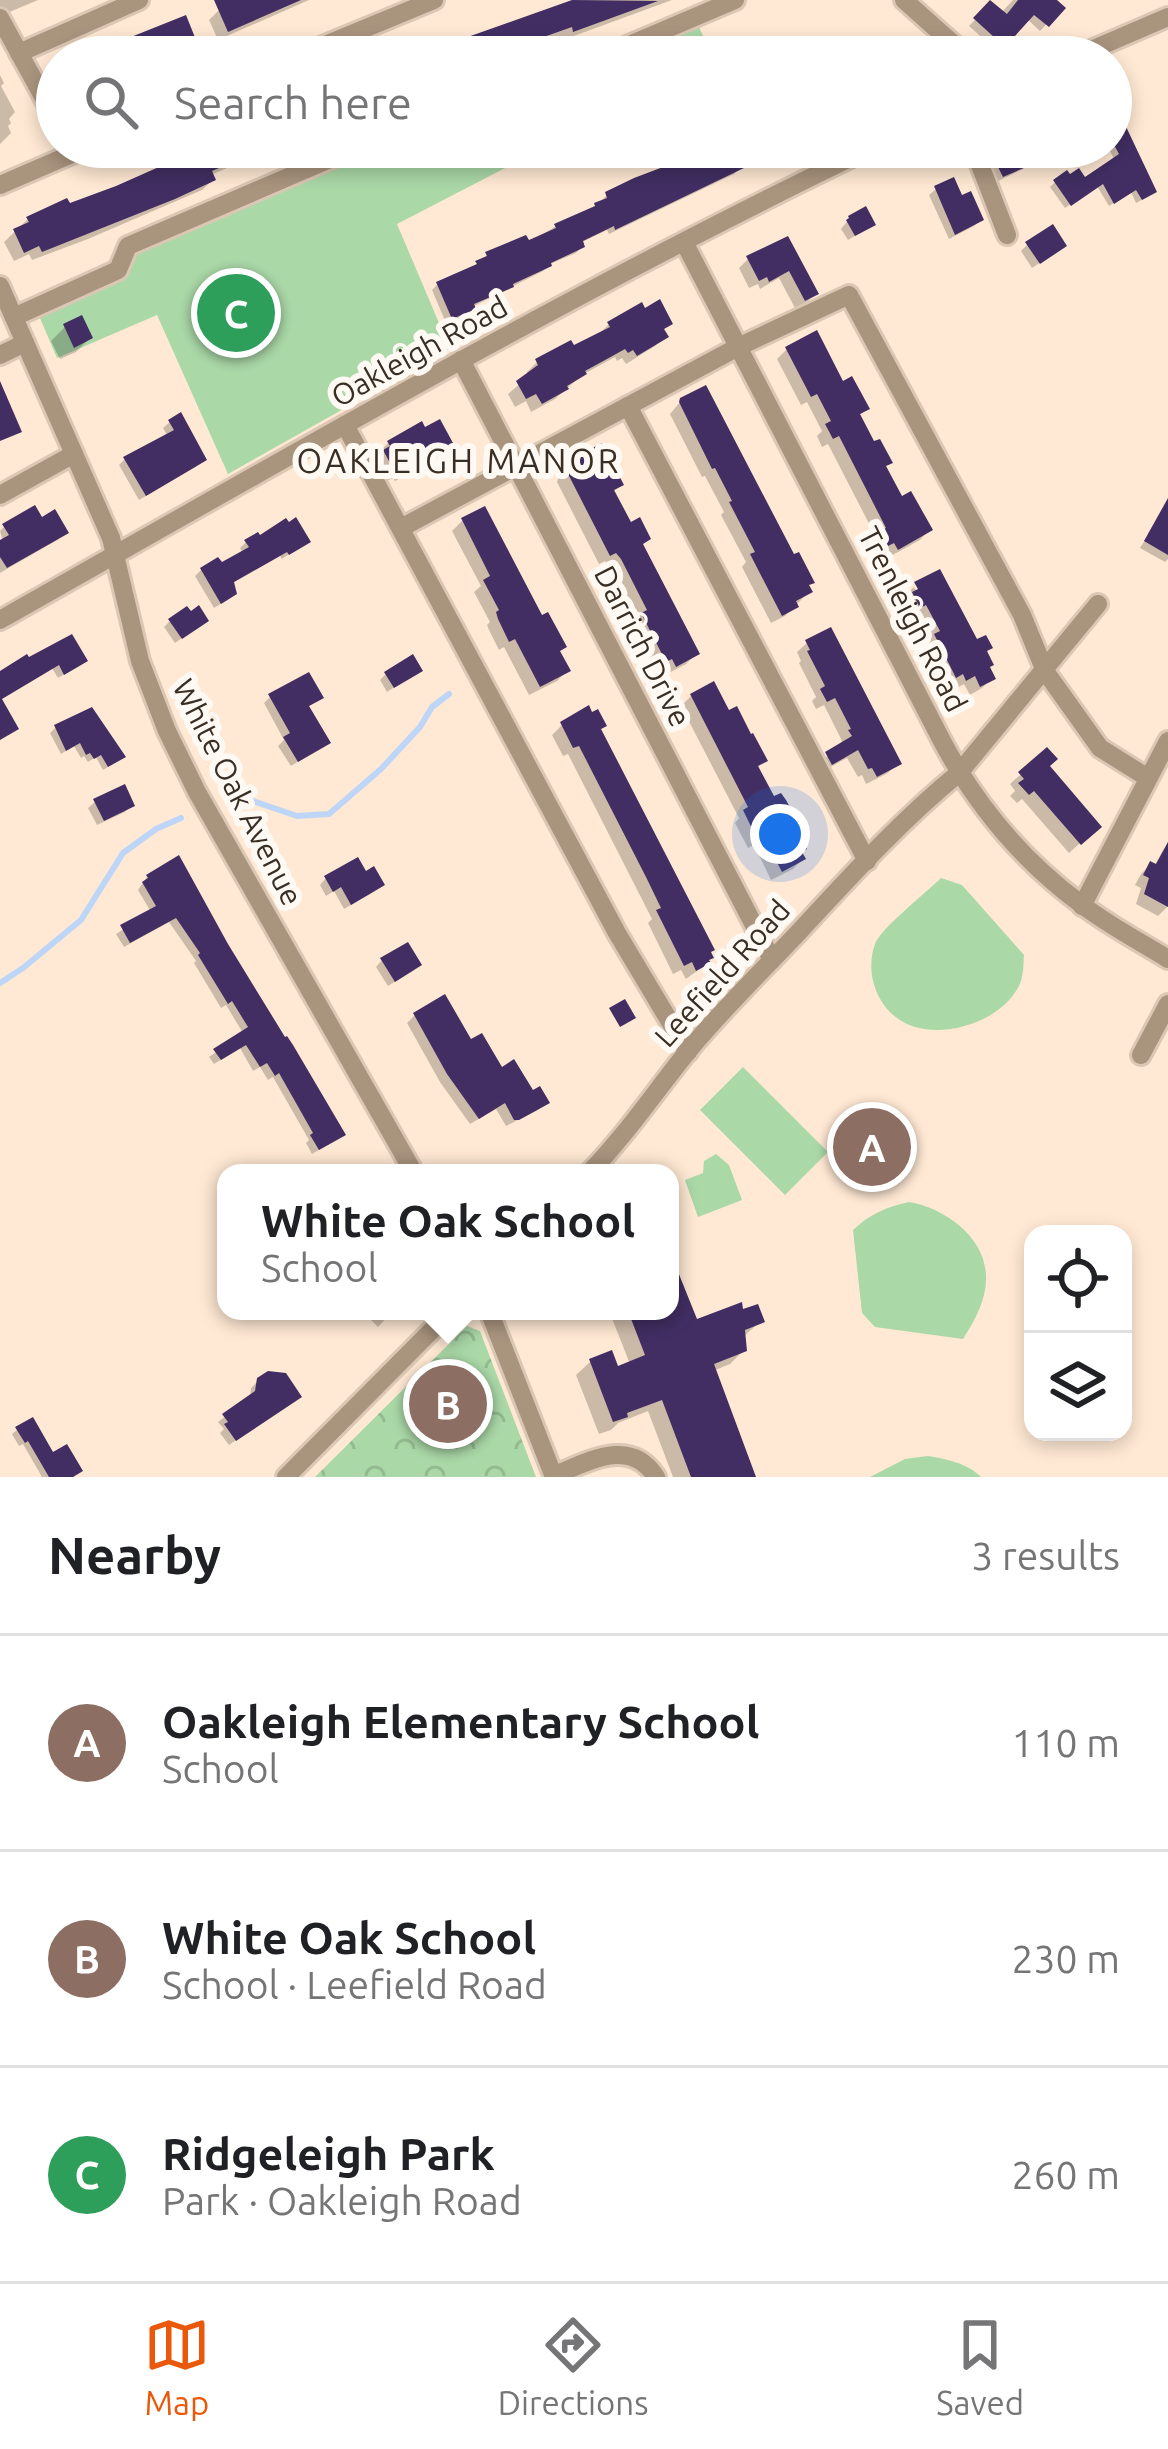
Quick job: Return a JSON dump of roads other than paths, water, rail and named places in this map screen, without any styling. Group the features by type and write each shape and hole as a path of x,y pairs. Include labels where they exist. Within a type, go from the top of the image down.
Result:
{"street":[{"path":"57,36 139,0"},
{"path":"347,36 434,0"},
{"path":"651,36 735,0"},
{"path":"904,0 944,36"},
{"path":"1124,36 1168,17"},
{"path":"0,18 36,82"},
{"path":"20,52 36,45"},
{"path":"0,185 36,168"},
{"path":"14,317 118,270 128,246 309,168"},
{"name":"Oakleigh Road","path":"0,620 461,360 832,168"},
{"path":"981,168 1007,235"},
{"name":"Trenleigh Road","path":"684,242 959,773 1018,848 1082,906 1168,959"},
{"name":"White Oak Avenue","path":"0,286 111,538 140,662 174,746 409,1164"},
{"path":"401,528 738,347 848,295 1022,616 1045,670 1100,748 1148,778"},
{"path":"0,355 25,344"},
{"name":"Darrich Drive","path":"461,360 772,960"},
{"path":"628,406 867,861"},
{"path":"345,425 617,933 688,1052"},
{"path":"0,495 74,454"},
{"name":"Leefield Road","path":"598,1164 688,1052 772,960 959,773 1098,604"},
{"path":"1082,906 1168,741"},
{"path":"1141,1055 1160,1040 1168,1004"},
{"path":"286,1477 443,1320"},
{"path":"493,1320 554,1476 608,1455 623,1454 649,1465 656,1477"}],"waterway":[{"path":"229,793 297,816 329,814 381,769 432,707 449,694"},
{"path":"0,983 81,920 123,853 181,818"}],"place":[{"name":"Ridgeleigh Park","path":"236,313"},
{"name":"Oakleigh Elementary School","path":"872,1147"},
{"name":"White Oak School","path":"448,1404"}],"district":[{"name":"OAKLEIGH MANOR","path":"459,460"}]}
